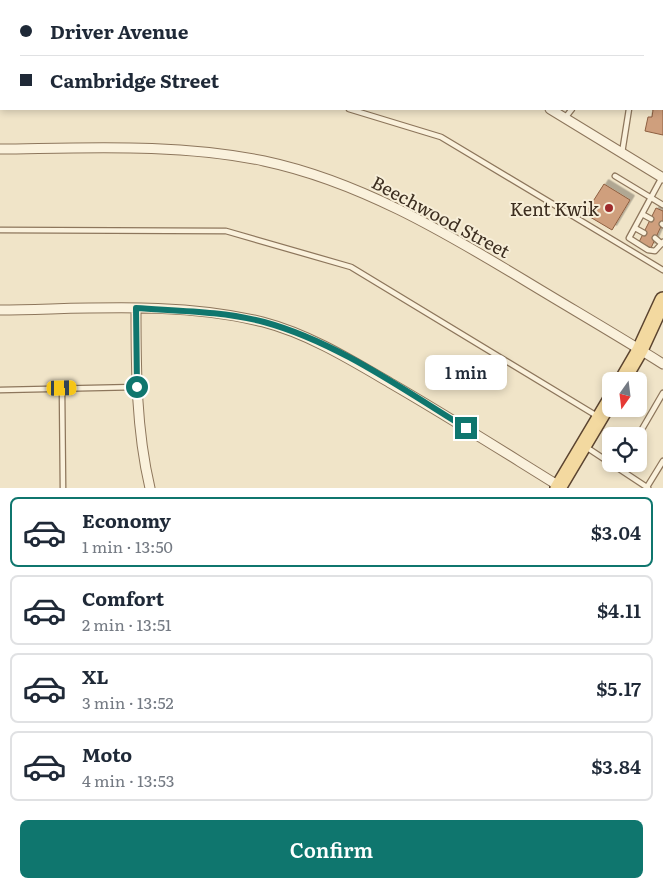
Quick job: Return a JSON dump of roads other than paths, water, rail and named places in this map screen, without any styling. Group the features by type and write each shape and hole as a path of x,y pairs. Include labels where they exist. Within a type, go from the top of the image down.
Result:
{"main road":[{"path":"627,372 640,350 663,300"},
{"path":"559,487 602,415"}],"street":[{"path":"552,110 662,177"},
{"name":"Beechwood Street","path":"0,149 120,149 204,153 265,161 301,172 359,192 428,224 663,364"},
{"path":"136,308 137,387 144,461 150,488"},
{"path":"0,310 136,308 228,315 290,330 372,372 559,487"}],"lane":[{"path":"352,110 441,137 663,270"},
{"path":"565,118 571,110"},
{"path":"622,153 629,110"},
{"path":"615,176 663,205"},
{"path":"655,238 662,243 655,251 648,250 629,238 662,177"},
{"path":"642,214 651,219"},
{"path":"635,228 644,233"},
{"path":"0,230 226,231 351,267 600,418"},
{"path":"0,390 137,387"},
{"path":"62,388 63,488"},
{"path":"643,427 663,394"},
{"path":"584,446 602,456"},
{"path":"627,472 647,488 663,461"}],"place":[{"name":"Kent Kwik","path":"609,208"}]}
